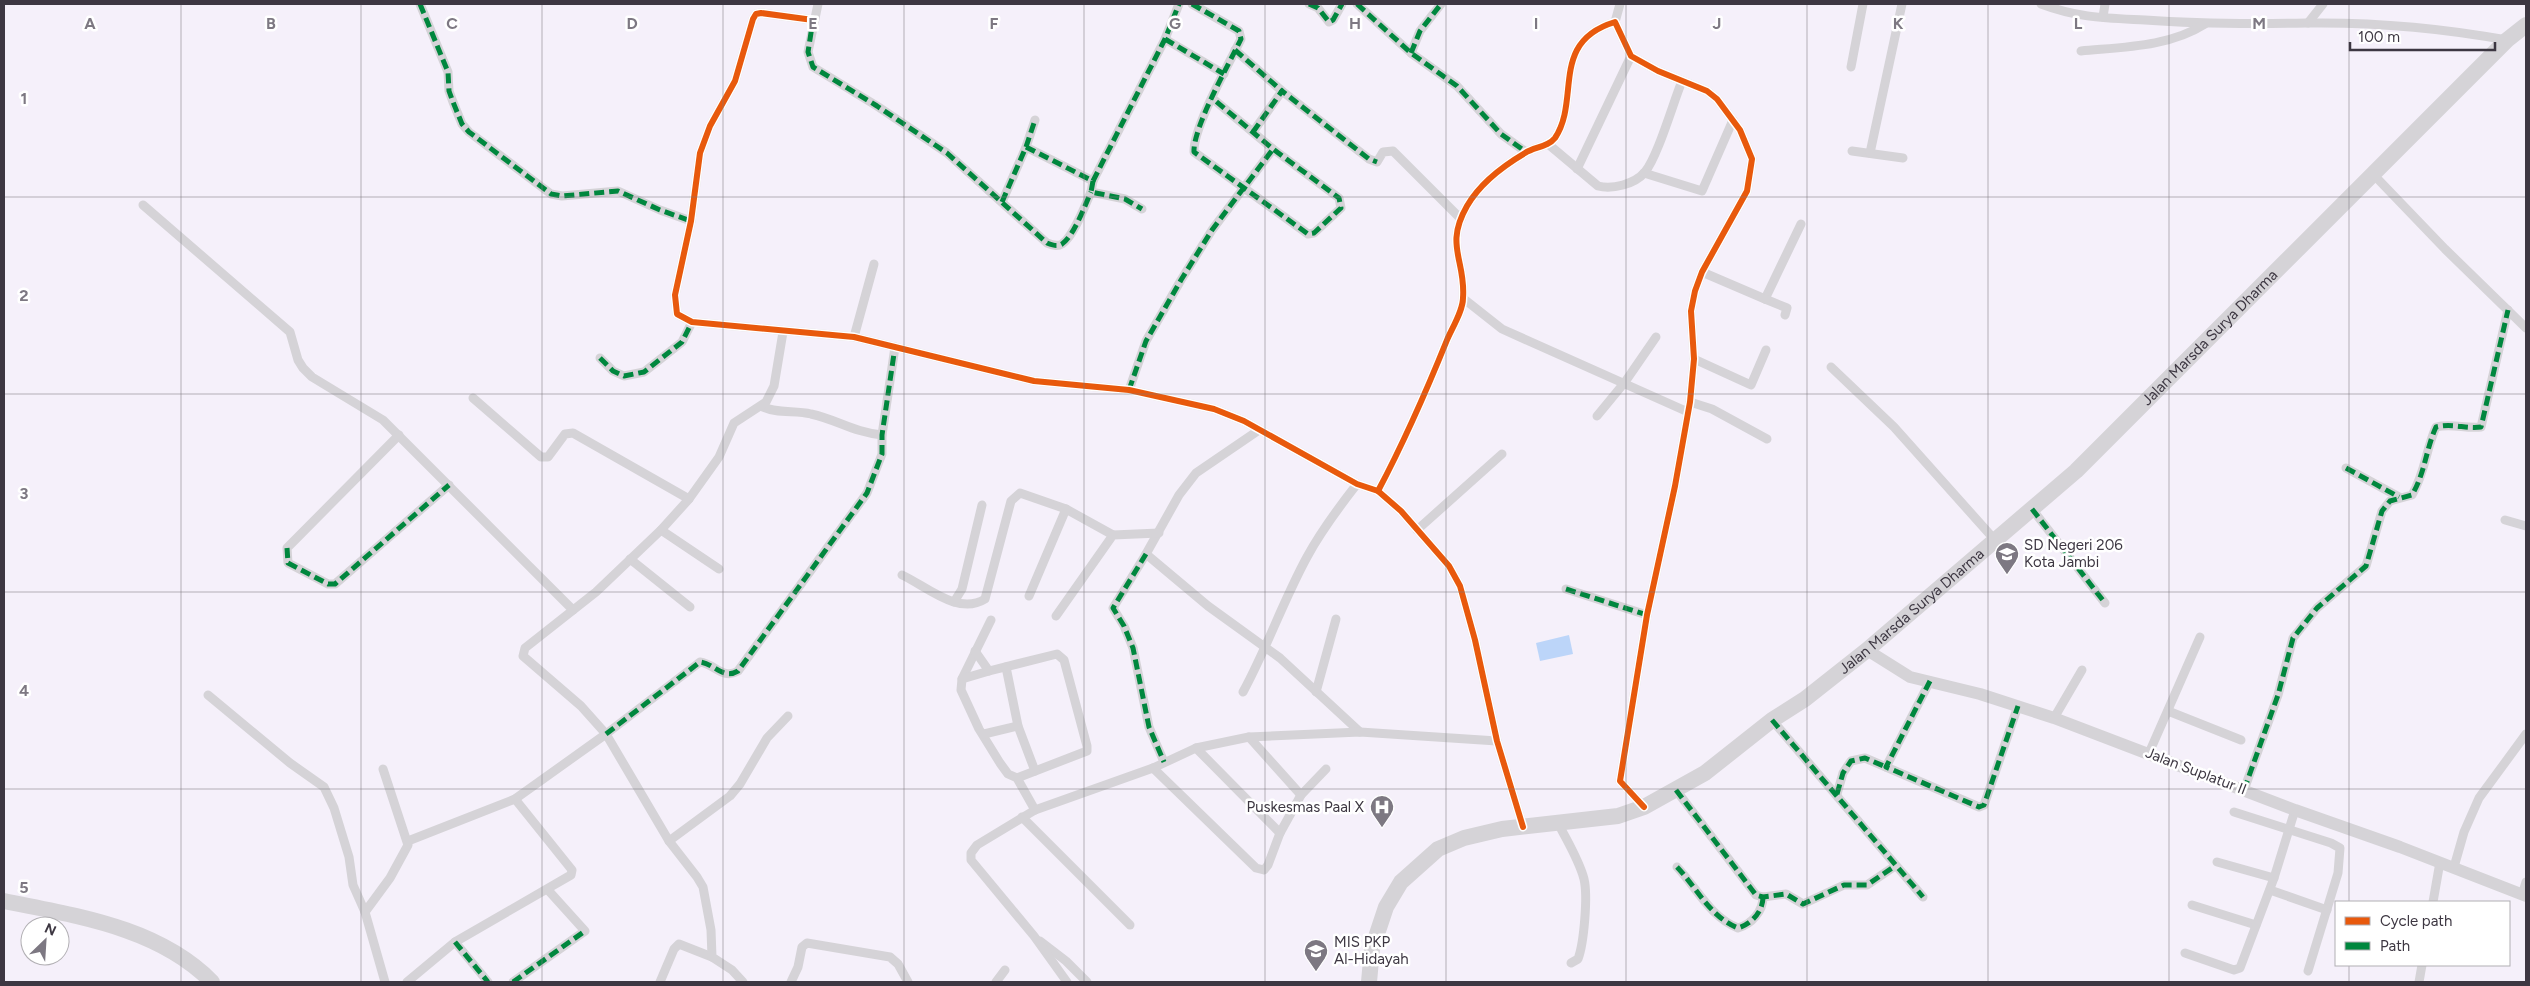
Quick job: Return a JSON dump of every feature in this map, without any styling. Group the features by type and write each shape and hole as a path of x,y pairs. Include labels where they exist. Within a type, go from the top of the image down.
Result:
{"highway":[{"name":"Jalan Marsda Surya Dharma","path":"1369,982 1376,930 1386,907 1401,882 1414,868 1438,849 1464,838 1523,827 1618,816 1644,807 1705,773 1772,720 1804,699 1867,650 1994,539 2076,471 2258,290 2372,173 2507,40 2526,24"},
{"path":"4,900 84,917 134,932 180,957 212,982"}],"street":[{"path":"420,4 448,72 449,91 453,102 462,124 469,132 551,194 562,196 618,191 660,210 691,221"},
{"path":"818,4 813,20 808,52 813,67 877,106 947,153 1047,243 1055,246 1062,244 1071,234 1091,192 1093,181 1165,39 1179,4"},
{"path":"1192,4 1238,31 1241,38 1212,98 1195,137 1194,152 1308,234 1314,233 1342,208 1339,198 1273,149 1212,98"},
{"path":"1309,4 1318,8 1329,22 1333,20 1342,4"},
{"path":"1357,4 1411,53 1457,86 1501,134 1526,152"},
{"path":"1411,53 1420,31 1441,4"},
{"path":"1620,4 1615,22 1631,56 1707,91 1733,120 1748,146 1752,160 1747,192 1702,272 1695,291 1691,311 1694,359 1689,407 1675,486 1647,614 1620,782 1644,807"},
{"path":"1851,67 1863,4"},
{"path":"1870,153 1902,4"},
{"path":"2041,4 2080,16 2205,24 2308,23 2444,29 2507,40"},
{"path":"2103,17 2105,4"},
{"path":"2308,23 2322,4"},
{"path":"813,20 761,13 756,14 753,19 735,81 710,126 700,153 691,221 675,295 677,314 692,322 783,332 854,337 1034,382 1129,390 1214,409 1258,430 1357,484 1378,491 1401,511 1449,566 1460,586 1475,640 1497,741 1523,827"},
{"path":"1378,491 1413,423 1464,299 1455,249 1455,239 1461,219 1476,192 1494,174 1526,152 1548,144 1554,138 1564,113 1572,59 1584,41 1602,26 1615,22"},
{"path":"2081,51 2155,43 2189,34 2205,24"},
{"path":"1165,39 1224,74"},
{"path":"1235,50 1282,91 1369,159 1377,162 1383,152 1392,151 1461,219"},
{"path":"1577,169 1631,56"},
{"path":"1548,144 1598,186 1607,188 1625,184 1644,174 1682,81"},
{"path":"1253,132 1282,91"},
{"path":"1002,202 1026,147 1035,120"},
{"path":"1644,174 1702,191 1733,120"},
{"path":"1026,147 1093,181"},
{"path":"1129,390 1146,340 1212,230 1273,149"},
{"path":"1852,151 1903,158"},
{"path":"2372,173 2445,249 2526,328"},
{"path":"1091,192 1125,199 1142,209"},
{"path":"143,205 290,332 298,360 312,377 383,420 572,610"},
{"path":"1764,299 1801,224"},
{"path":"854,337 874,264"},
{"path":"1702,272 1787,308 1785,316"},
{"path":"1464,299 1502,329 1625,382 1689,407 1712,409 1767,439"},
{"path":"2244,790 2278,696 2293,638 2317,608 2366,566 2382,511 2390,501 2412,495 2419,482 2428,455 2428,444 2436,427 2446,424 2470,429 2481,427 2508,310"},
{"path":"600,358 613,371 624,376 644,372 682,342 692,322"},
{"path":"712,957 711,930 703,887 669,841 606,734 581,706 523,656 525,648 596,592 661,530 689,500 718,457 734,423 761,406 774,386 783,332"},
{"path":"1597,416 1625,382 1656,337"},
{"path":"408,841 515,799 606,734 700,662 708,663 725,675 732,675 738,671 772,627 867,492 882,454 882,435 895,348"},
{"path":"1694,359 1751,385 1766,350"},
{"path":"1831,367 1894,427 1994,539"},
{"path":"473,398 541,457 548,457 565,434 573,433 689,500"},
{"path":"761,406 771,410 808,413 862,433 882,435"},
{"path":"1164,762 1149,727 1133,648 1124,626 1112,608 1159,533 1179,495 1196,473 1258,430"},
{"path":"399,435 287,548 288,563 328,584 335,584 448,485"},
{"path":"1416,530 1502,454"},
{"path":"2346,468 2399,497"},
{"path":"1242,692 1266,648 1307,557 1339,506 1357,484"},
{"path":"902,575 954,602 974,604 985,599 1011,501 1015,495 1020,493 1066,509 1112,535 1159,533"},
{"path":"954,602 962,589 982,505"},
{"path":"1029,596 1066,509"},
{"path":"2032,509 2105,603"},
{"path":"2505,520 2526,526"},
{"path":"661,530 719,569"},
{"path":"1056,616 1112,535"},
{"path":"1146,554 1208,606 1266,648 1360,732"},
{"path":"630,559 690,607"},
{"path":"1566,589 1647,614"},
{"path":"1316,692 1336,619"},
{"path":"991,620 962,679 961,693 1000,764 1008,774 1017,778 1035,810"},
{"path":"2149,753 2200,637"},
{"name":"Jalan Suplatur II","path":"1867,650 1910,677 1930,680 2054,718 2295,810 2454,867 2524,895"},
{"path":"975,651 989,671"},
{"path":"962,679 1057,654 1064,660 1088,748 1085,753 1017,778"},
{"path":"1006,668 1018,726 1035,771"},
{"path":"2054,718 2082,670"},
{"path":"1886,767 1930,680"},
{"path":"208,695 290,763 324,787 334,808 349,857 353,886 365,912 385,982"},
{"path":"1837,794 1843,773 1851,761 1865,758 1982,807 2018,706"},
{"path":"2168,711 2241,740"},
{"path":"669,841 730,796 740,784 767,738 788,716"},
{"path":"1772,720 1923,897"},
{"path":"984,734 1018,726"},
{"path":"1067,982 1034,936 971,860 971,853 977,845 1022,817 1035,810 1153,768 1196,748 1249,737 1360,732 1497,741"},
{"path":"2454,867 2464,832 2479,798 2526,734"},
{"path":"1249,737 1301,795"},
{"path":"1196,748 1280,833"},
{"path":"1153,768 1256,868 1264,870 1268,865 1280,833 1301,795 1326,769"},
{"path":"365,912 390,878 408,841 383,769"},
{"path":"1676,790 1752,891 1763,897 1786,894 1803,904 1844,884 1867,886 1895,866"},
{"path":"407,982 456,942 569,878 572,870 515,799"},
{"path":"2185,953 2237,970 2241,966 2270,890 2295,810"},
{"path":"2234,812 2330,843 2340,848 2338,873 2308,971"},
{"path":"1022,817 1130,925"},
{"path":"1558,823 1584,881 1581,951 1578,959 1571,963"},
{"path":"2217,862 2274,878"},
{"path":"2433,901 2440,862"},
{"path":"1677,867 1694,885 1711,910 1738,928 1751,922 1763,905 1763,897"},
{"path":"2524,895 2526,882"},
{"path":"513,982 585,931 548,890"},
{"path":"2270,890 2327,910"},
{"path":"2192,905 2256,925"},
{"path":"1034,936 1066,961 1087,982"},
{"path":"456,942 488,982"},
{"path":"660,982 674,949 680,944 712,957 732,970 743,982"},
{"path":"791,982 798,967 802,947 807,944 890,956 898,964 908,982"},
{"path":"2419,982 2422,966"},
{"path":"996,982 1005,970"}],"water":[{"path":"1569,635 1573,654 1540,661 1536,643"}],"marked path":[{"path":"420,4 448,72 449,91 453,102 462,124 469,132 551,194 562,196 618,191 660,210 691,221"},
{"path":"1093,181 1165,39 1179,4"},
{"path":"1192,4 1239,31 1241,39 1205,112 1195,141 1194,152 1308,234 1314,233 1341,208 1339,198 1273,149 1212,98"},
{"path":"1309,4 1318,8 1329,22 1333,20 1342,4"},
{"path":"1357,4 1411,53 1457,86 1501,134 1526,152"},
{"path":"1411,53 1420,31 1441,4"},
{"path":"810,19 813,20 808,52 813,67 877,106 947,153 1047,243 1058,245 1066,240 1079,220 1091,192"},
{"path":"1165,39 1224,74"},
{"path":"1235,50 1282,91"},
{"path":"1253,132 1282,91 1369,159 1377,162"},
{"path":"1002,202 1026,147 1035,120"},
{"path":"1026,147 1093,181 1091,192 1125,199 1142,209"},
{"path":"1129,390 1146,341 1181,280 1212,230 1273,149"},
{"path":"2244,790 2278,695 2293,638 2317,608 2366,566 2382,511 2390,501 2412,495 2420,478 2436,427 2481,427 2508,310"},
{"path":"600,358 613,371 624,376 644,372 682,342 692,322"},
{"path":"606,734 700,662 723,673 728,674 738,671 867,493 882,454 882,435 895,347"},
{"path":"2346,468 2399,497"},
{"path":"287,548 288,563 328,584 335,584 449,485"},
{"path":"2032,509 2105,603"},
{"path":"1146,554 1113,608 1124,626 1133,648 1149,727 1164,762"},
{"path":"1566,589 1647,615"},
{"path":"1930,681 1886,767 1979,807 1984,805 2018,706"},
{"path":"1772,720 1923,897"},
{"path":"1837,794 1843,773 1851,761 1865,758 1886,767"},
{"path":"1676,790 1756,895 1763,897 1786,894 1803,904 1844,885 1867,885 1895,866"},
{"path":"1677,867 1719,917 1738,928 1756,916 1761,907 1763,897"},
{"path":"513,982 585,931"},
{"path":"455,942 488,982"}],"cycle path":[{"path":"813,20 761,13 756,14 753,19 735,81 710,126 700,153 691,221 675,295 677,314 692,322 854,337 1034,381 1129,390 1214,409 1244,421 1357,484 1378,491 1401,511 1449,566 1460,586 1475,640 1497,741 1523,827"},
{"path":"1378,491 1414,417 1463,303 1462,273 1456,243 1460,220 1467,206 1478,190 1500,169 1532,149 1549,143 1555,138 1562,123 1566,106 1574,57 1581,43 1595,31 1615,22 1631,56 1658,71 1707,91 1717,99 1740,130 1752,159 1747,191 1702,272 1695,291 1691,311 1694,359 1690,402 1675,486 1647,615 1620,781 1644,807"}],"place":[{"name":"SD Negeri 206 Kota Jambi","path":"2007,575"},
{"name":"Puskesmas Paal X","path":"1382,828"},
{"name":"MIS PKP Al-Hidayah","path":"1316,972"}]}
